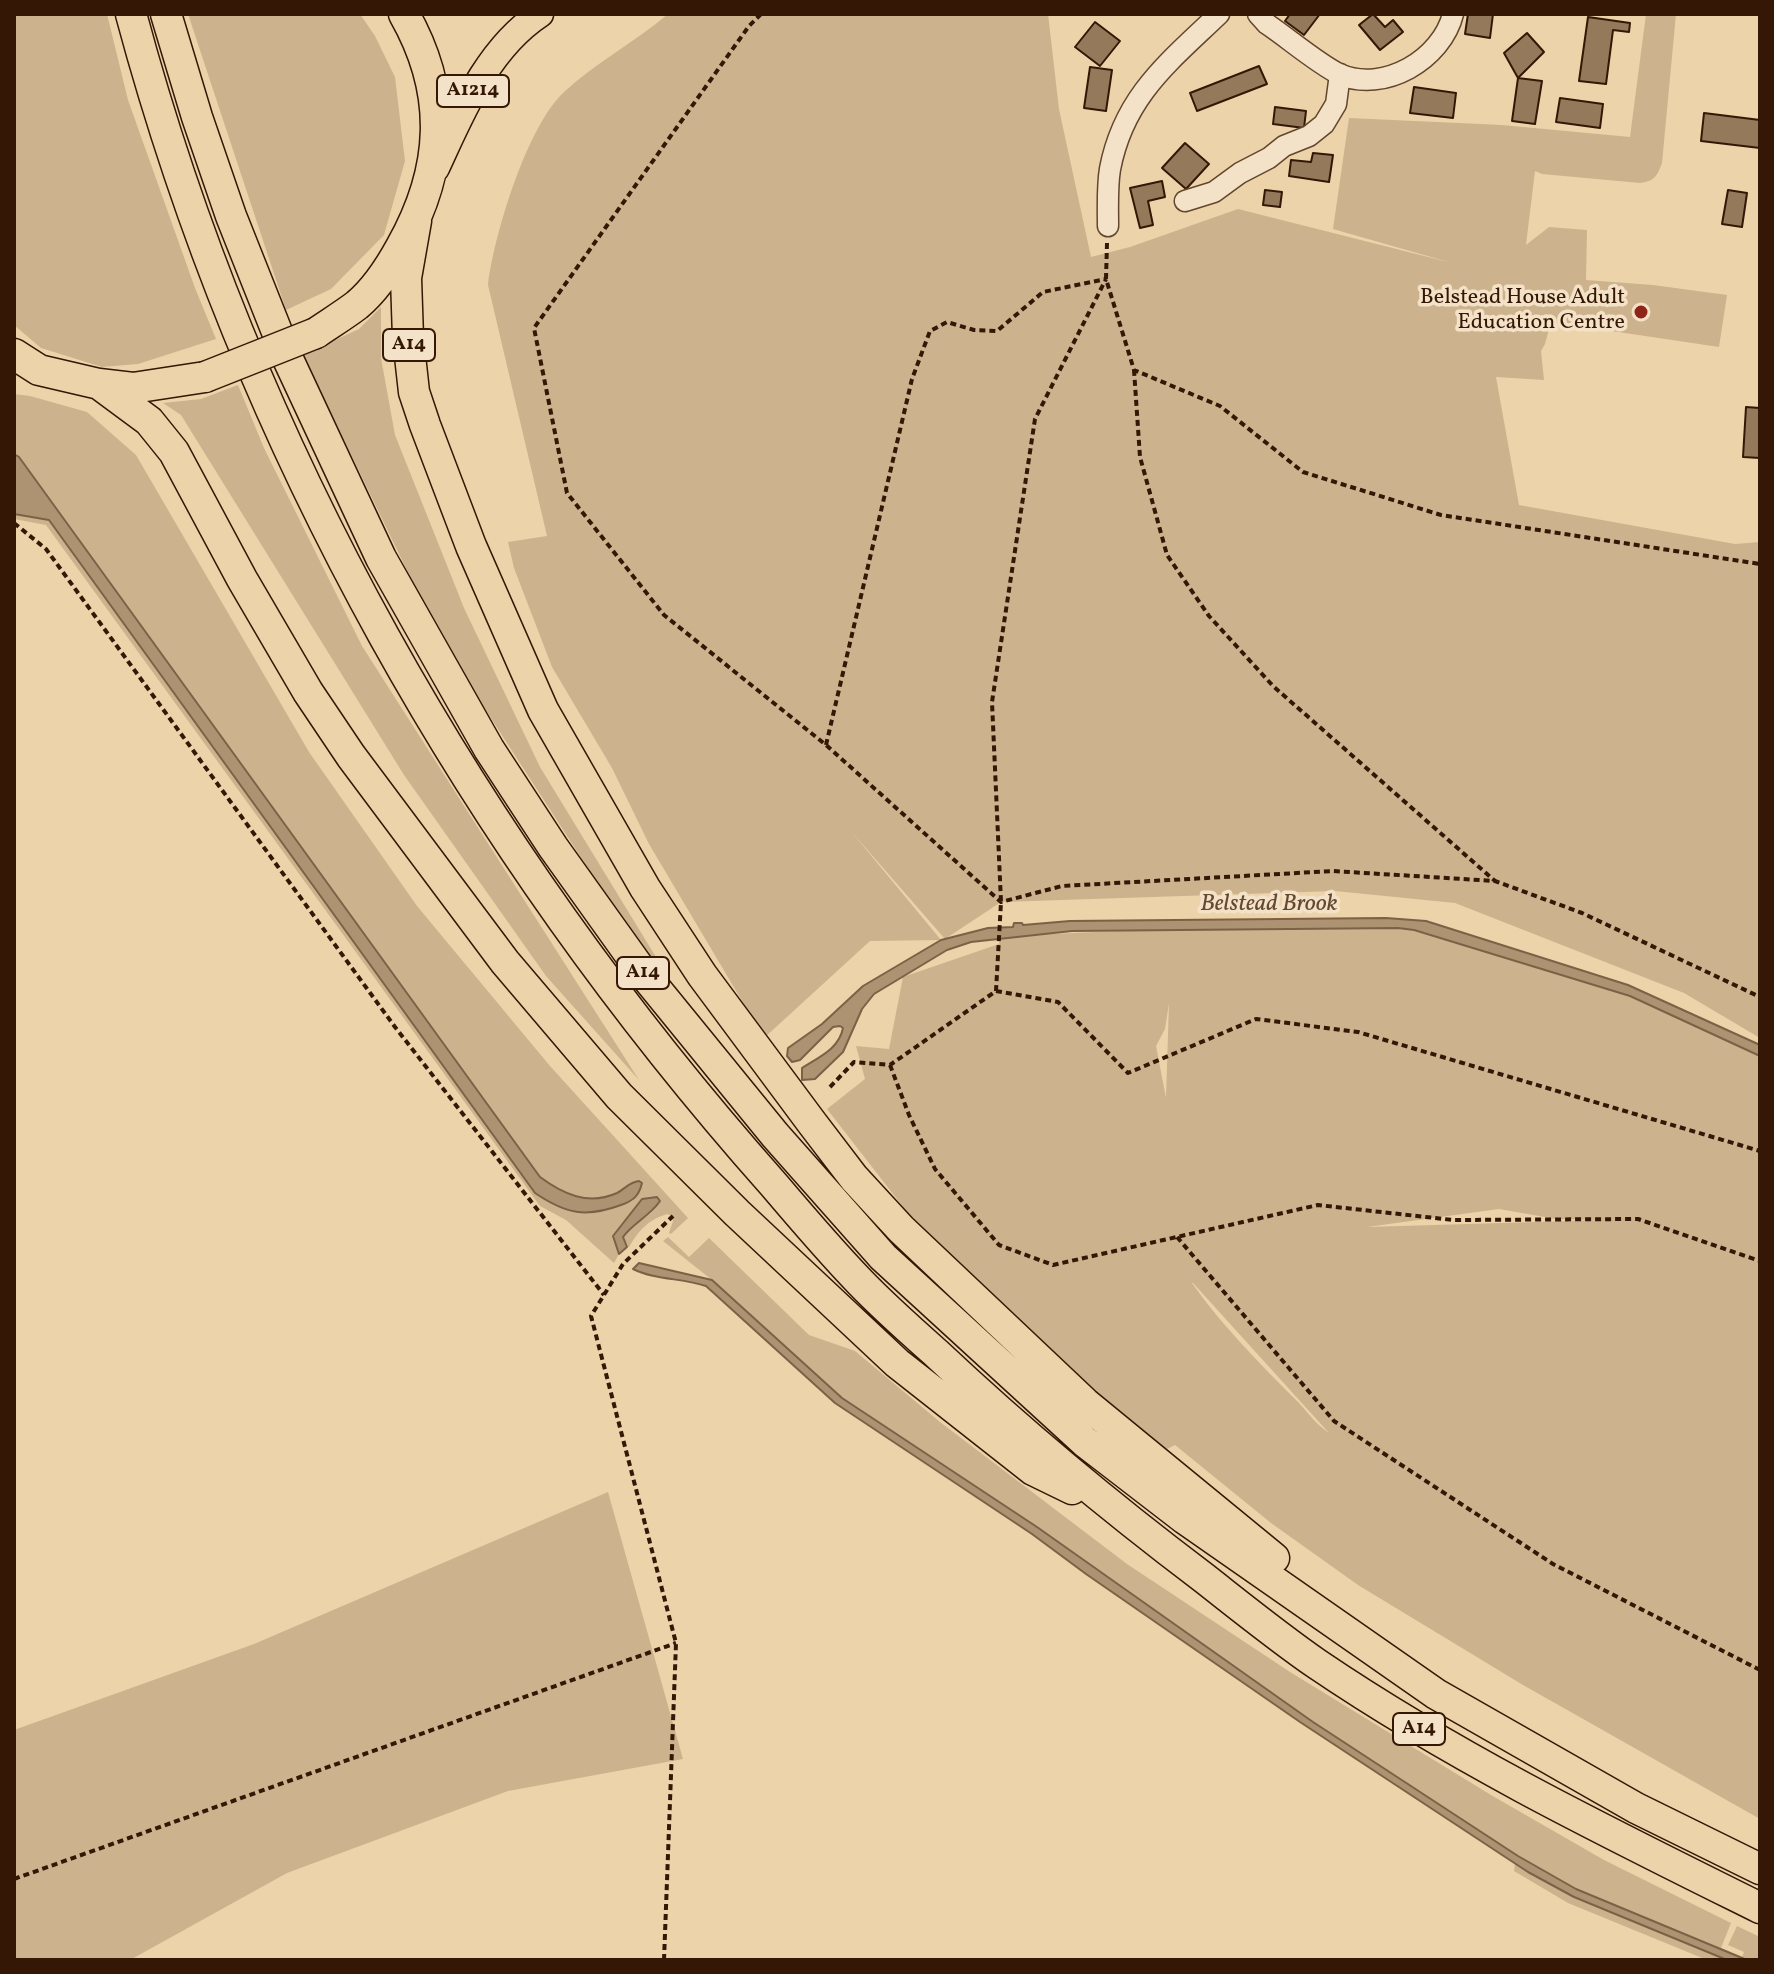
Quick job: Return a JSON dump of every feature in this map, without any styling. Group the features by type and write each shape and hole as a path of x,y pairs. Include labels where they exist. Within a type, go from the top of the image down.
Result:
{"highway":[{"name":"A14","path":"131,14 151,89 197,225 254,373 328,532 385,641 431,721 522,863 616,994 714,1118 860,1283 1001,1414 1107,1505 1316,1663 1428,1734 1574,1817 1760,1908"},
{"name":"A14","path":"166,14 206,145 275,329 381,558 489,749 553,847 643,973 736,1089 883,1257 1074,1431 1185,1519 1436,1694 1636,1808 1760,1869"},
{"path":"22,365 99,384 133,388 205,377 316,333 359,304 390,266 416,221 436,151 431,76 417,36 404,14"},
{"name":"A14","path":"416,221 406,278 408,338 414,392 425,425 471,546 543,710 645,888 702,975 846,1167 901,1229 1085,1403 1264,1551 1395,1644 1436,1694"},
{"name":"A14","path":"99,384 149,421 174,452 300,680 351,756 505,962 619,1096 737,1213 897,1363 1033,1470 1107,1505"}],"main road":[{"name":"A1214","path":"429,183 475,87 516,32 540,14"}],"street":[{"path":"1108,226 1110,171 1123,125 1152,78 1219,14"},
{"path":"1267,17 1340,74 1370,79 1394,75 1415,66 1442,37 1453,14"},
{"path":"1185,201 1214,192 1240,173 1284,146 1309,136 1324,124 1336,104 1340,74"}],"path":[{"path":"761,14 534,328 567,493 664,615 826,745 1001,902"},
{"path":"1108,226 1106,279 1134,370 1140,457 1167,555 1209,616 1273,686 1495,881"},
{"path":"826,745 912,379 930,331 947,322 974,330 997,331 1043,292 1106,279"},
{"path":"996,991 1001,902 992,702 1035,419 1106,279"},
{"path":"1134,370 1220,406 1303,472 1441,515 1760,564"},
{"path":"14,523 46,549 395,1027 604,1295"},
{"path":"14,530 24,533"},
{"path":"1001,902 1062,886 1333,871 1495,881 1582,913 1760,997"},
{"path":"830,1087 854,1062 890,1065 996,991 1058,1002 1128,1073 1256,1019 1358,1032 1760,1151"},
{"path":"890,1065 909,1115 935,1169 999,1245 1053,1265 1318,1205 1453,1220 1638,1219 1760,1261"},
{"path":"664,1960 676,1643 591,1316 623,1264 673,1216"},
{"path":"1177,1237 1334,1421 1553,1564 1760,1670"},
{"path":"14,1879 676,1643"}],"shaded area":[{"path":"14,14 107,14 128,100 216,339 138,364 102,367 41,348 14,325"},
{"path":"188,14 360,14 375,36 395,77 405,161 384,235 331,289 286,310"},
{"path":"668,14 1048,14 1059,109 1091,257 1130,247 1238,209 1452,263 1333,229 1349,118 1502,125 1630,137 1646,14 1676,14 1662,163 1657,175 1640,183 1535,171 1526,245 1549,227 1587,230 1586,280 1727,295 1719,347 1551,322 1541,351 1544,380 1496,377 1519,505 1735,544 1760,542 1760,1038 1684,993 1455,903 1335,891 1001,902 945,939 850,830 941,940 870,941 764,1038 649,844 612,768 552,667 514,568 508,542 547,536 488,285 505,211 525,155 550,108 576,81"},
{"path":"381,307 381,358 395,435 464,608 540,767 684,1003 635,941 441,641 303,355 359,329"},
{"path":"238,385 264,448 362,646 639,1080 546,976 404,775 181,415 163,403 201,399"},
{"path":"14,394 87,412 136,455 309,752 417,906 550,1066 688,1218 671,1234 672,1216 667,1214 645,1226 627,1247 623,1238 628,1230 654,1211 613,1236 619,1254 614,1263 566,1220 540,1206 46,525 14,519 14,514 49,519 535,1193 574,1210 603,1211 633,1201 632,1182 620,1191 597,1199 563,1191 540,1177 14,454"},
{"path":"14,454 540,1177 567,1193 586,1198 606,1197 639,1181 641,1188 632,1200 597,1212 576,1212 557,1206 535,1193 49,520 14,514"},
{"path":"1386,918 1426,921 1628,985 1760,1045 1760,1056 1630,996 1414,930 1398,928 1072,931 971,942 947,950 874,994 862,1009 843,1052 815,1079 802,1080 802,1068 833,1047 843,1028 833,1027 800,1060 792,1062 787,1056 788,1048 822,1024 863,986 941,940 988,928 1013,927 1014,923 1070,921"},
{"path":"1408,929 1630,996 1760,1056 1760,1819 1523,1685 1358,1585 1271,1523 1175,1445 1163,1451 990,1299 907,1212 827,1109 865,1079 856,1046 889,1049 903,977 999,944 1000,938 1116,931","holes":["1169,1003 1166,1097 1166,1098 1156,1046 1165,1029","1499,1209 1556,1219 1603,1220 1367,1227","1192,1283 1329,1433 1317,1423 1216,1315"]},
{"path":"657,1197 660,1201 656,1206 623,1237 627,1247 619,1254 613,1236 642,1199"},
{"path":"668,1237 689,1257 709,1238 809,1335 855,1351 940,1422 1127,1564 1290,1672 1491,1795 1604,1860 1731,1923 1721,1948 1742,1957 1744,1952 1728,1945 1737,1926 1760,1937 1760,1960 1747,1960 1576,1889 1518,1856 1313,1722 1037,1527 842,1398 712,1280 663,1241"},
{"path":"639,1263 712,1280 842,1398 1037,1527 1313,1722 1518,1856 1576,1889 1747,1960 1727,1960 1574,1897 1528,1872 1300,1722 1032,1534 835,1403 706,1286 633,1269"},
{"path":"608,1492 683,1759 508,1791 287,1873 130,1960 14,1960 14,1730 254,1644"},
{"path":"1515,1863 1574,1897 1727,1960 1707,1960 1568,1903 1514,1871"}],"building":[{"path":"1290,14 1320,14 1304,35 1285,21"},
{"path":"1373,14 1385,27 1393,20 1403,32 1380,50 1359,25"},
{"path":"1468,14 1493,14 1490,38 1465,34"},
{"path":"1588,17 1630,23 1629,32 1613,30 1606,84 1579,81"},
{"path":"1095,22 1120,41 1100,66 1075,47"},
{"path":"1527,33 1544,52 1518,78 1504,53"},
{"path":"1259,66 1267,84 1197,111 1190,93"},
{"path":"1090,67 1112,70 1106,111 1084,108"},
{"path":"1518,78 1542,81 1535,124 1512,121"},
{"path":"1414,87 1456,93 1453,118 1410,113"},
{"path":"1560,98 1603,104 1600,128 1556,122"},
{"path":"1275,107 1306,111 1304,128 1273,124"},
{"path":"1704,113 1760,120 1760,148 1701,141"},
{"path":"1185,143 1209,164 1186,189 1162,168"},
{"path":"1313,153 1333,155 1329,182 1289,176 1291,160 1311,162"},
{"path":"1162,181 1165,197 1148,201 1153,225 1140,228 1130,188"},
{"path":"1265,190 1282,192 1280,207 1263,205"},
{"path":"1728,190 1747,193 1742,227 1722,224"},
{"path":"1746,407 1760,408 1760,458 1743,457"}],"place":[{"name":"Belstead House Adult Education Centre","path":"1641,312"}],"water label":[{"name":"Belstead Brook","path":"1269,906"}]}
